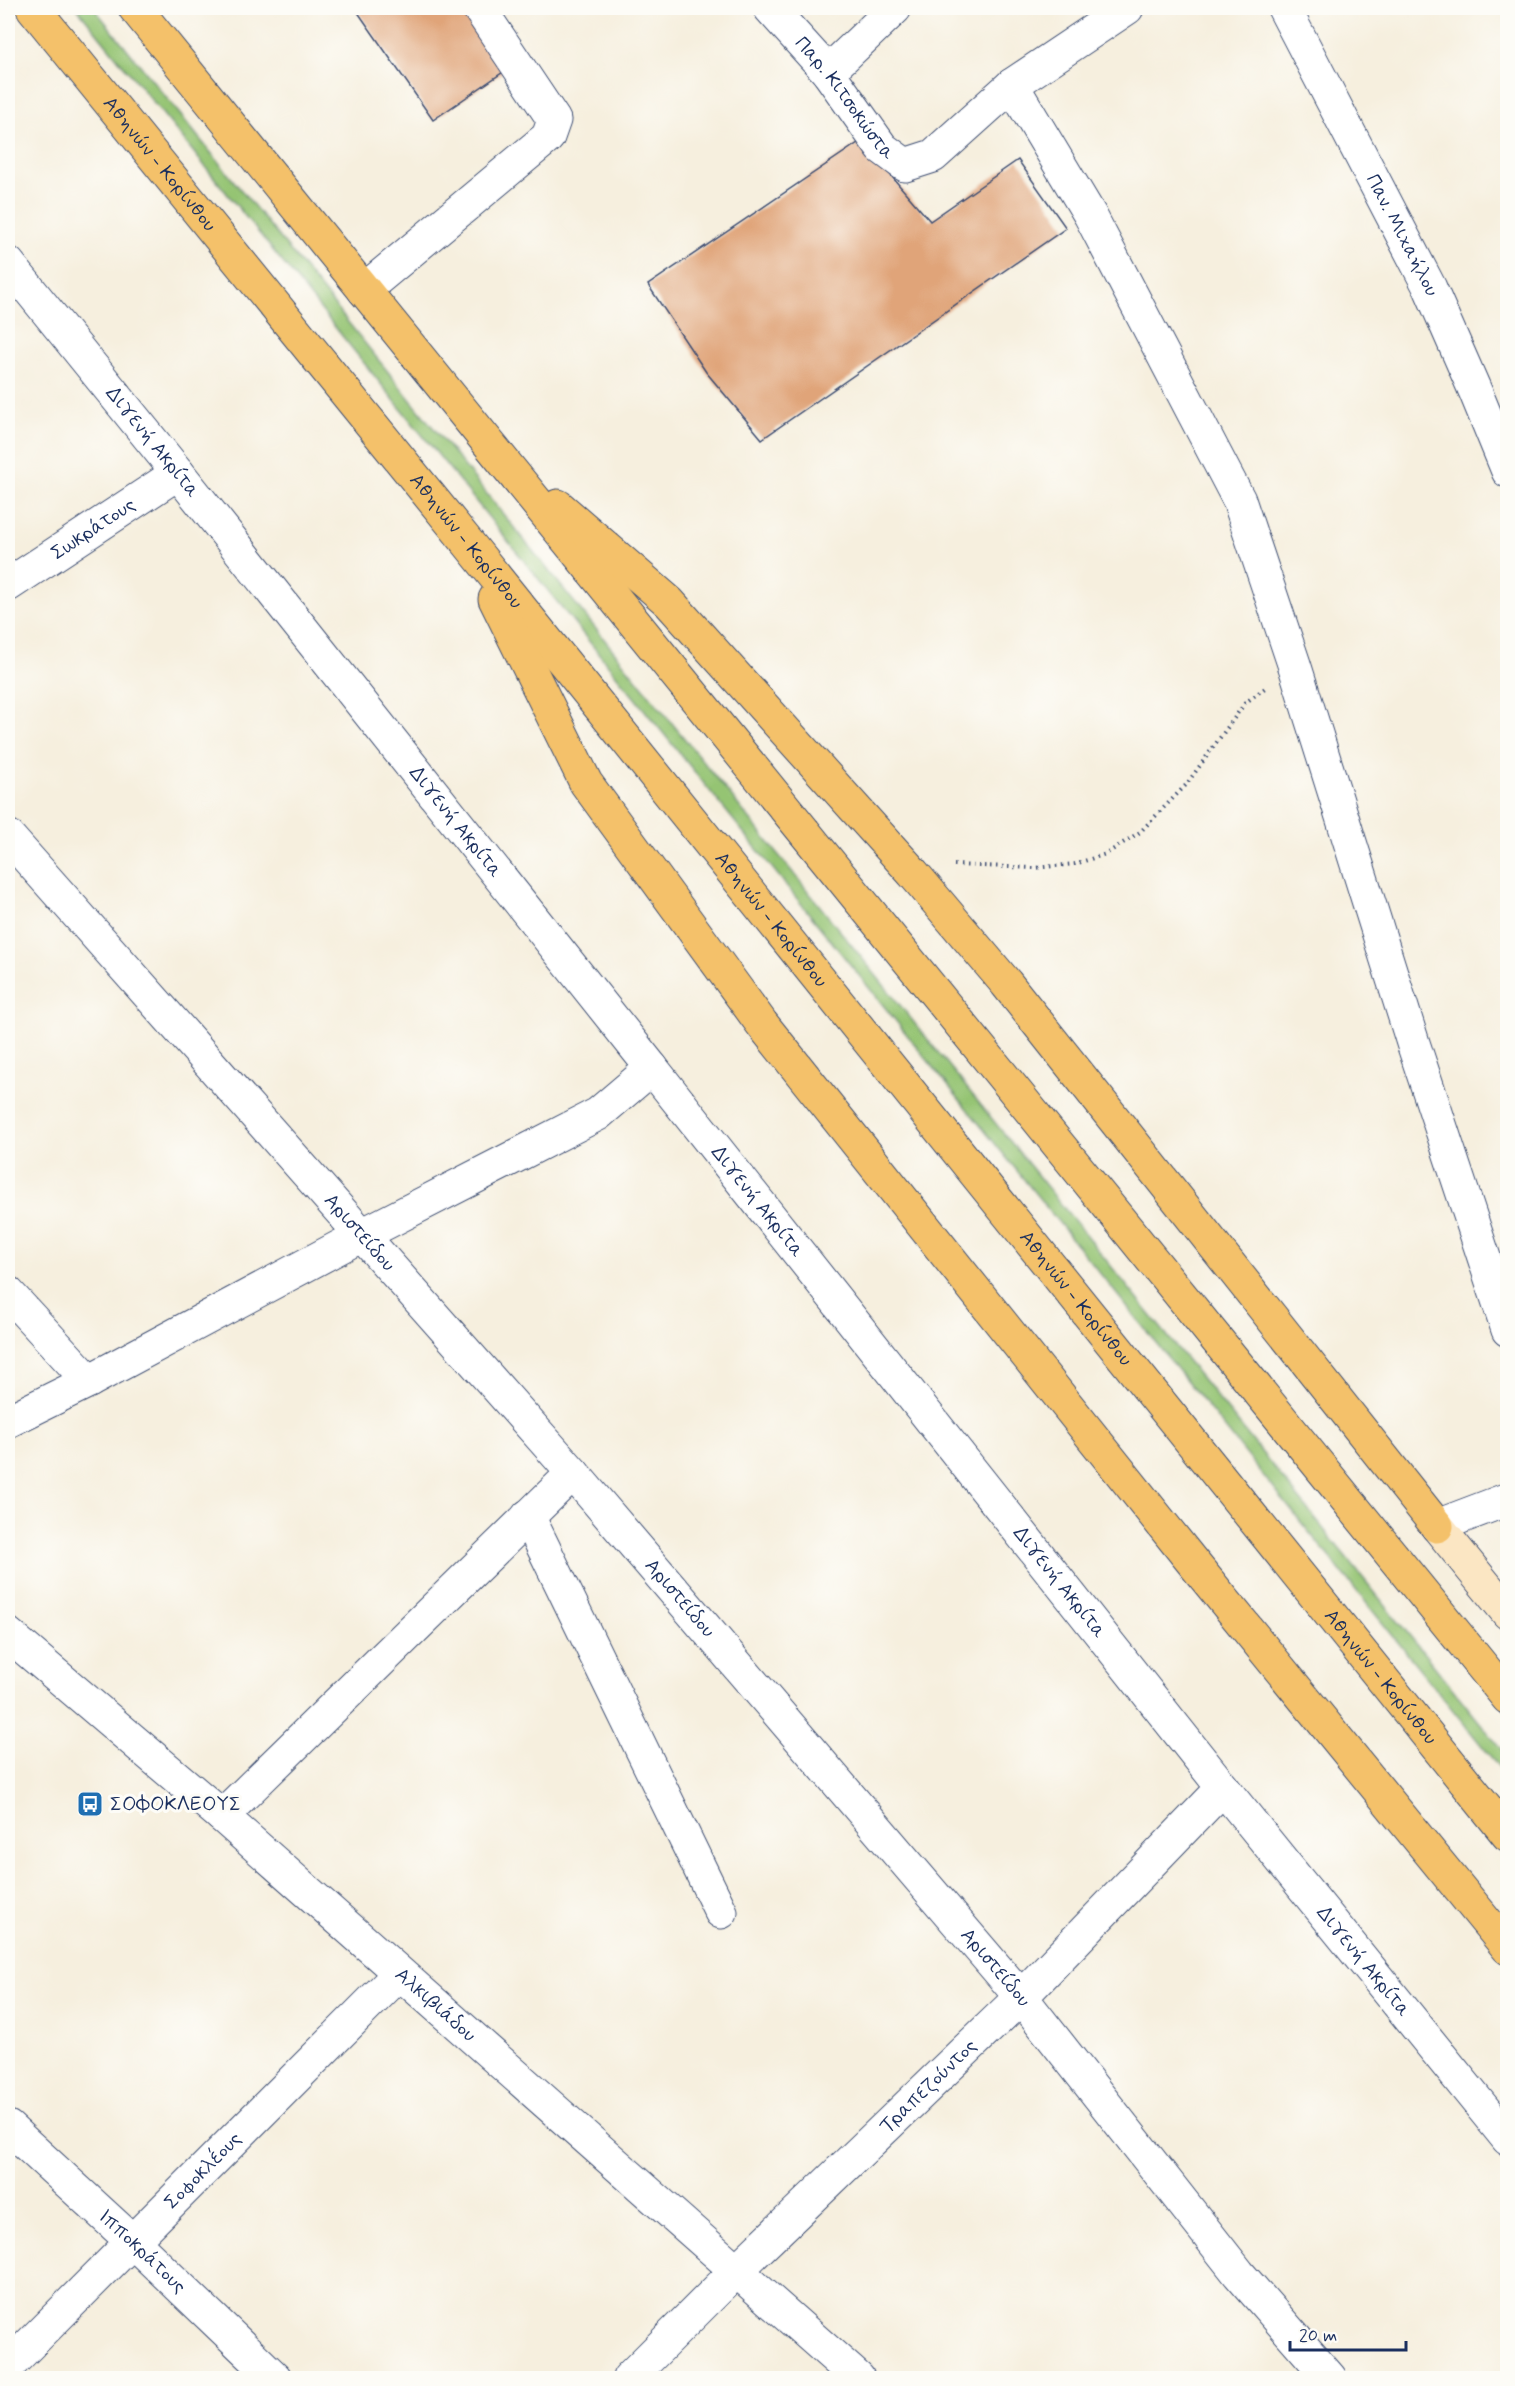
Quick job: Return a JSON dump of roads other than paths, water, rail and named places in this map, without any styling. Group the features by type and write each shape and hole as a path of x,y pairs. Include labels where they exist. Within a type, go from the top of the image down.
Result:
{"highway":[{"name":"Αθηνών - Κορίνθου","path":"33,8 468,543 1508,1834"},
{"path":"135,8 1508,1698"},
{"path":"491,447 669,602 913,873 1006,983 1437,1526"},
{"path":"468,543 586,783 762,1024 1197,1568 1508,1948"}],"main road":[{"path":"1437,1526 1508,1613"}],"street":[{"path":"364,290 548,137 554,120 479,8"},
{"name":"Παρ. Κιτσοκώστα","path":"770,8 828,72 882,148 905,165 933,156 1012,85"},
{"path":"828,72 895,8"},
{"name":"Παν. Μιχαήλου","path":"1284,8 1430,288 1508,471"},
{"path":"1120,9 1012,85 1090,214 1239,500 1508,1330"},
{"name":"Διγενή Ακρίτα","path":"8,264 178,473 1223,1788 1508,2139"},
{"name":"Σωκράτους","path":"8,585 178,473"},
{"name":"Αριστείδου","path":"8,836 573,1473 1021,1997 1239,2274 1330,2379"},
{"path":"8,1421 89,1381 362,1235 598,1114 652,1068"},
{"path":"8,1293 89,1381"},
{"path":"222,1816 573,1473"},
{"path":"1437,1526 1503,1508"},
{"path":"528,1516 721,1912"},
{"name":"Αλκιβιάδου","path":"8,1634 222,1816 858,2379"},
{"name":"Τραπεζούντος","path":"629,2379 736,2271 1021,1997 1223,1788"},
{"name":"Σοφοκλέους","path":"8,2366 399,1974"},
{"name":"Ιπποκράτους","path":"8,2127 132,2241 275,2379"}],"place":[{"name":"ΣΟΦΟΚΛΕΟΥΣ","path":"90,1804"}]}
